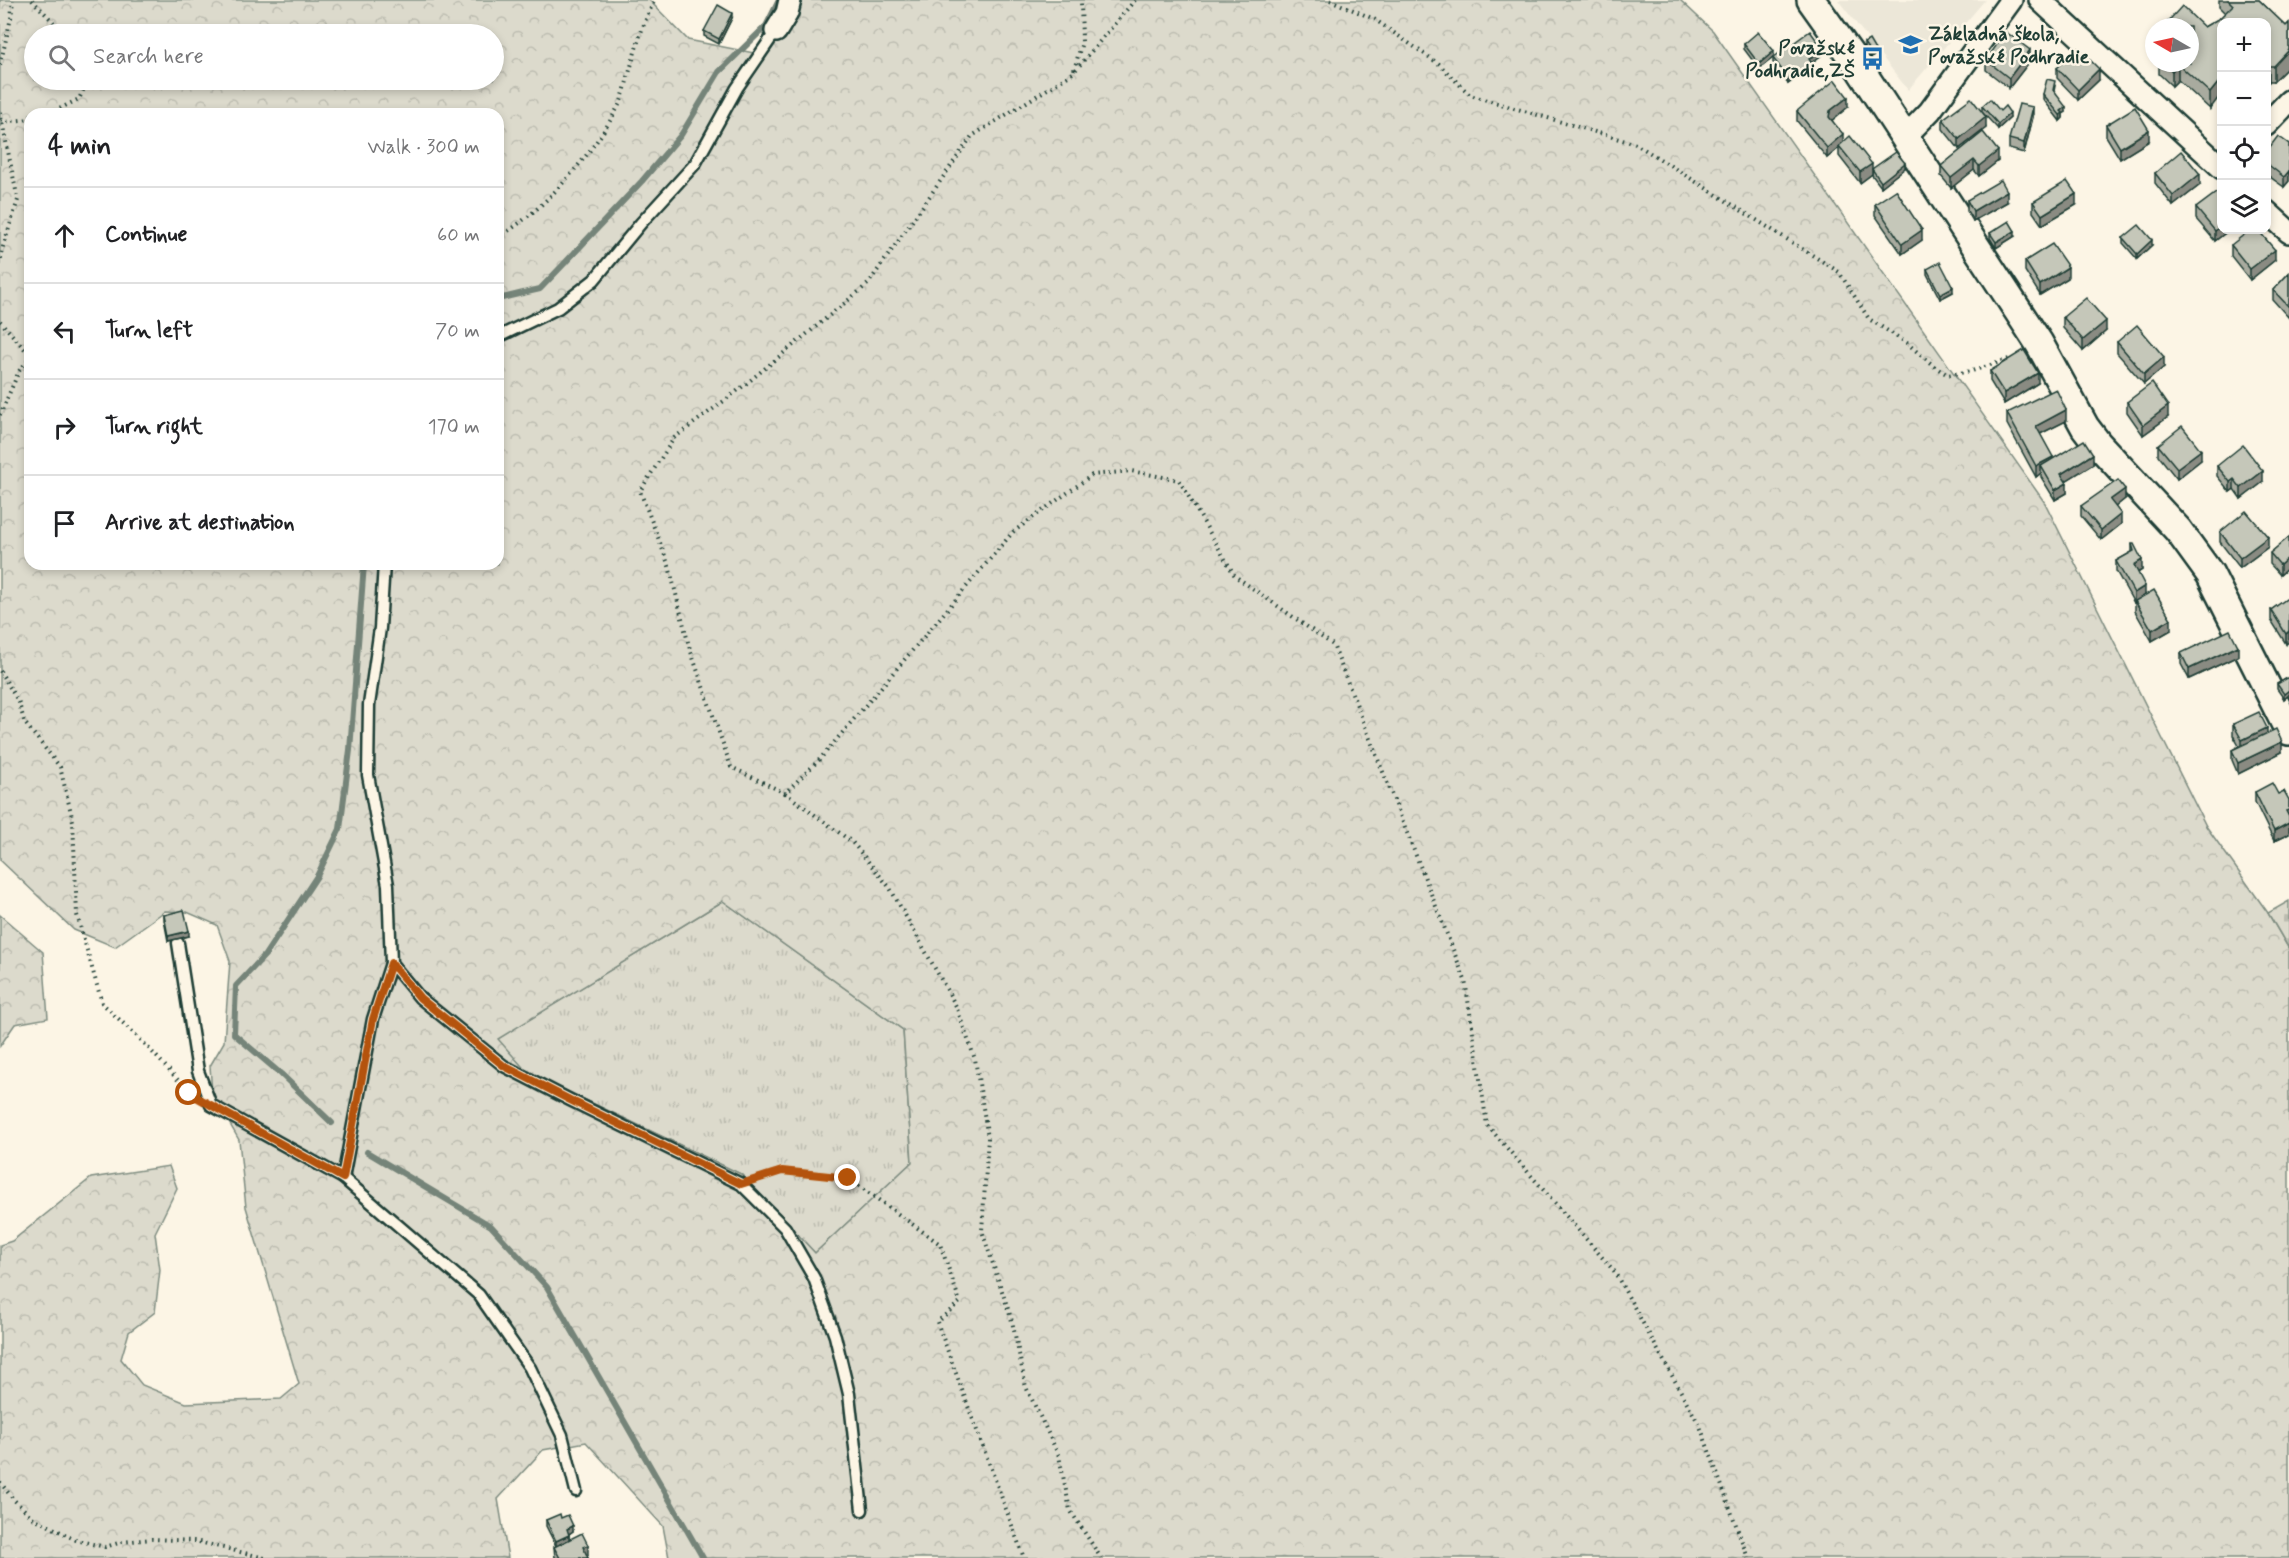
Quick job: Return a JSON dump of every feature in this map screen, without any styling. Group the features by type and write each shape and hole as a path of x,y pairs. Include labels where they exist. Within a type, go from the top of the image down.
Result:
{"street":[{"path":"776,31 787,13 790,0"},
{"path":"1811,0 1858,66 2039,343 2085,427 2178,530 2210,574 2289,731"},
{"path":"1904,138 1930,111 2011,0"},
{"path":"2040,0 2217,163"},
{"path":"2271,120 2289,101"},
{"path":"2271,216 2289,232"}],"lane":[{"path":"504,334 558,308 594,280 641,223 696,164 737,88 776,31"},
{"path":"343,1178 373,1019 391,963 388,885 368,775 369,705 380,628 384,570"},
{"path":"178,943 198,1071 211,1105 343,1178 479,1294 530,1368 562,1436 576,1491"},
{"path":"391,963 420,998 504,1066 741,1184 785,1228 814,1278 835,1336 849,1394 862,1510"}],"path":[{"path":"0,65 13,0"},
{"path":"32,0 55,24"},
{"path":"504,234 515,228 559,187 598,141 621,99 643,21 655,0"},
{"path":"1073,73 1082,42 1081,0"},
{"path":"1101,1558 1070,1510 1059,1456 1026,1387 1012,1321 982,1231 988,1138 975,1059 956,1006 890,888 852,842 785,793 731,767 689,646 669,566 640,491 674,438 736,392 868,284 972,136 1073,73 1135,0"},
{"path":"1330,0 1374,19 1439,64 1470,95 1636,144 1839,272 1869,319 1907,343 1948,375 1972,371 2008,360 2039,343"},
{"path":"61,108 79,99 83,90"},
{"path":"0,112 18,200 0,263"},
{"path":"1,122 24,120"},
{"path":"0,321 24,349"},
{"path":"0,415 24,365"},
{"path":"785,793 820,759 1012,532 1092,475 1131,471 1179,480 1235,576 1333,645 1465,980 1487,1125 1614,1271 1700,1426 1748,1558"},
{"path":"0,670 18,701 26,723 60,767 73,821 77,915 102,1003 143,1042 189,1093 211,1105"},
{"path":"741,1184 782,1171 848,1178 940,1244 960,1302 937,1322 1024,1558"},
{"path":"0,1482 14,1500 32,1517 76,1540 105,1547 122,1542 152,1539 195,1541 265,1558"}],"shaded area":[{"name":"Základná škola, Považské Podhradie","path":"1838,0 1985,0 1908,90"}],"green space":[{"path":"0,0 649,0 688,40 764,55 803,0 1680,0 1713,31 2045,503 2206,826 2268,913 2289,949 2289,1558 669,1558 663,1526 586,1442 543,1450 498,1499 508,1558 0,1558 0,1245 12,1241 91,1178 169,1166 177,1188 155,1233 160,1270 155,1312 129,1332 121,1359 142,1385 186,1403 281,1399 299,1384 246,1207 239,1140 212,1093 210,1066 224,1042 230,961 217,925 187,912 165,911 115,947 74,930 0,860","holes":["723,901 903,1030 912,1162 815,1253 741,1174 527,1072 498,1039"]},
{"path":"723,901 903,1030 912,1162 815,1253 741,1174 527,1072 497,1039"},
{"path":"2289,901 2289,949 2268,913"},
{"path":"0,915 43,952 48,1018 15,1024 0,1046"}],"building":[{"path":"2228,0 2259,0 2286,26 2289,23 2289,50 2274,66 2271,66 2271,18 2220,18 2233,5"},
{"path":"718,5 732,13 719,39 704,31"},
{"path":"2182,6 2195,18 2171,18"},
{"path":"2217,20 2217,84 2210,93 2187,72 2199,72 2199,22 2204,27"},
{"path":"1810,31 1823,49 1809,59 1811,62 1788,78 1773,58"},
{"path":"1758,32 1774,51 1759,64 1744,44"},
{"path":"2006,32 2030,50 2009,78 1986,60"},
{"path":"1869,40 1875,50 1871,53 1864,43"},
{"path":"2078,48 2099,69 2078,90 2057,68"},
{"path":"2047,79 2055,81 2053,90 2066,107 2060,115 2043,94"},
{"path":"1835,80 1848,97 1830,111 1829,117 1843,134 1827,148 1797,111"},
{"path":"1971,98 1986,117 1959,139 1943,119"},
{"path":"1990,99 2000,111 2005,106 2010,113 1998,124 1982,106"},
{"path":"2019,104 2033,107 2024,143 2009,139"},
{"path":"2135,107 2149,130 2120,148 2106,125"},
{"path":"1983,132 1998,151 1979,166 1974,160 1951,178 1941,166"},
{"path":"1850,136 1872,164 1860,172 1839,146"},
{"path":"2278,136 2289,144 2289,171 2284,177 2271,167 2271,145"},
{"path":"2181,151 2200,174 2173,196 2155,173"},
{"path":"1896,152 1905,163 1881,182 1872,169"},
{"path":"2001,180 2007,191 1973,211 1967,200"},
{"path":"2067,181 2076,194 2042,215 2033,202"},
{"path":"1896,190 1922,230 1902,244 1875,204"},
{"path":"2217,192 2217,229 2215,231 2196,208"},
{"path":"2009,221 2015,231 1996,242 1990,233"},
{"path":"2139,225 2152,240 2137,254 2123,238"},
{"path":"2245,234 2261,234 2275,250 2250,269 2231,245"},
{"path":"2052,244 2068,267 2040,285 2025,261"},
{"path":"1940,262 1953,287 1940,294 1927,269"},
{"path":"2289,273 2289,307 2273,290"},
{"path":"2086,298 2106,321 2083,340 2063,317"},
{"path":"2137,325 2164,357 2144,374 2117,342"},
{"path":"2024,350 2038,373 2004,393 1990,371"},
{"path":"2152,383 2168,406 2143,425 2127,402"},
{"path":"2056,389 2066,410 2036,426 2053,457 2036,466 2007,413"},
{"path":"2182,426 2201,450 2177,468 2158,445"},
{"path":"2084,440 2093,454 2061,474 2067,483 2055,490 2041,466"},
{"path":"2243,445 2263,471 2241,488 2234,479 2230,482 2217,466"},
{"path":"2118,480 2125,489 2110,500 2121,514 2101,530 2081,506"},
{"path":"2246,511 2268,537 2240,558 2220,532"},
{"path":"2289,537 2289,557 2280,565 2270,553"},
{"path":"2132,544 2142,560 2134,565 2145,586 2134,593 2116,561 2134,551"},
{"path":"2154,590 2171,619 2152,630 2135,601"},
{"path":"2289,597 2289,631 2286,634 2271,610"},
{"path":"2230,630 2238,646 2189,669 2181,653"},
{"path":"2289,677 2289,690 2284,694 2277,684"},
{"path":"2259,712 2267,728 2242,740 2233,724"},
{"path":"2276,729 2282,742 2238,763 2232,750"},
{"path":"2272,783 2278,794 2284,791 2289,800 2289,810 2286,811 2289,823 2274,831 2255,792"},
{"path":"184,910 189,931 168,936 164,915"},
{"path":"560,1514 561,1518 568,1515 573,1526 567,1529 569,1535 556,1541 546,1520"},
{"path":"582,1533 588,1545 583,1547 588,1558 560,1558 554,1547"}],"waterway":[{"path":"504,298 540,289 642,181 681,135 719,72 766,26 779,0"},
{"path":"332,1123 281,1074 234,1034 236,986 265,955 317,876 340,829 350,750 364,570"},
{"path":"367,1152 491,1226 547,1287 703,1558"}],"place":[{"name":"Základná škola, Považské Podhradie","path":"1910,45"},
{"name":"Považské Podhradie,ZŠ","path":"1873,59"}],"route":[{"path":"189,1093 343,1178 373,1019 391,963 420,998 504,1066 741,1184 782,1171 848,1178"}]}
